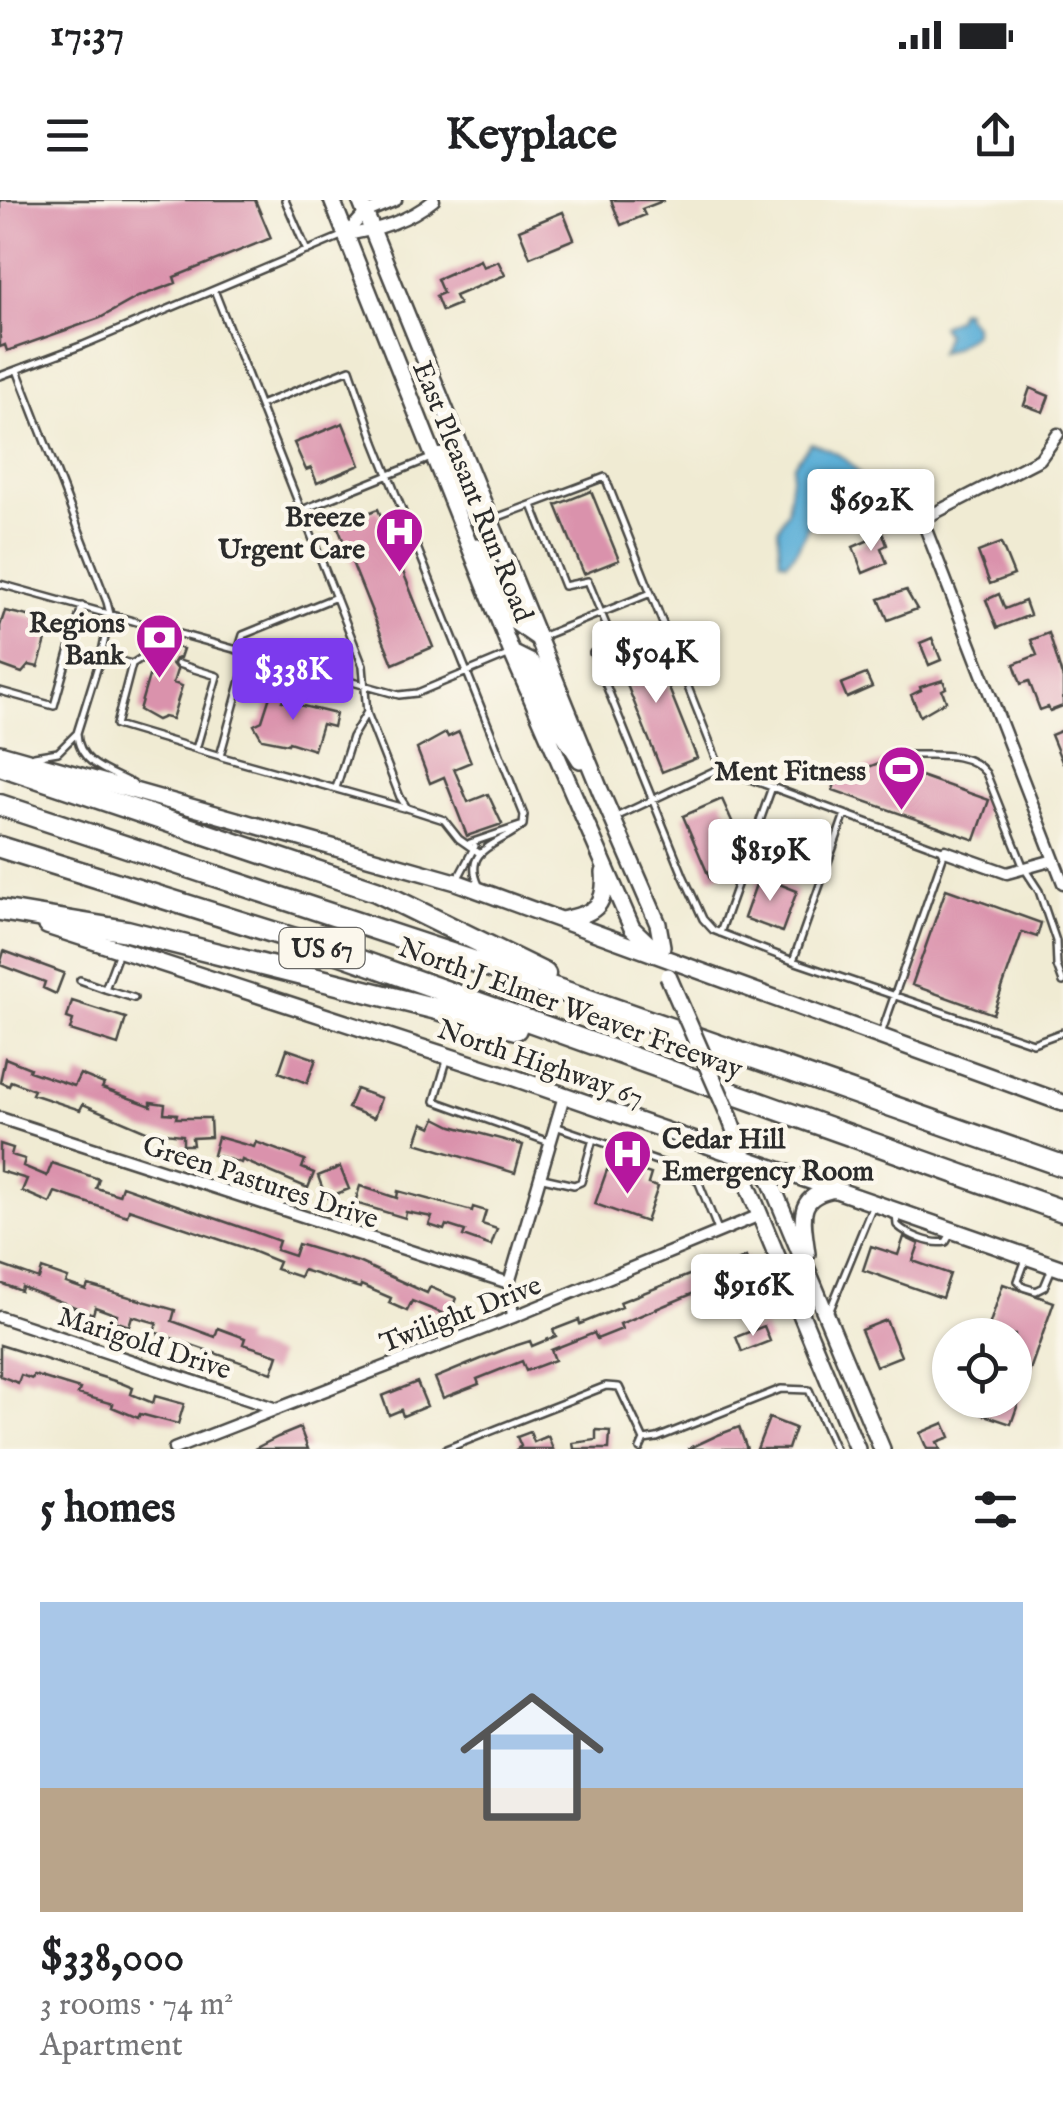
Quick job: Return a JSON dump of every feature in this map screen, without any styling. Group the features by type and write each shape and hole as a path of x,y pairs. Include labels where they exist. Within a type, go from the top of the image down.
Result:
{"highway":[{"path":"10,762 376,891 623,1011"},
{"name":"North J Elmer Weaver Freeway","path":"0,805 623,1011 1063,1166"},
{"name":"North J Elmer Weaver Freeway","path":"0,847 327,949 1063,1211"},
{"path":"0,910 126,931 639,1060"}],"main road":[{"name":"East Pleasant Run Road","path":"332,200 512,653 603,863 632,928 660,955 730,1118 744,1156 745,1179 857,1449"},
{"name":"East Pleasant Run Road","path":"363,206 658,924 662,938 660,955"},
{"path":"434,457 448,456 474,515 500,542"},
{"path":"455,510 494,574 512,620 538,638"},
{"path":"512,653 532,663 559,727 600,790"},
{"path":"0,753 10,762 163,799 456,882 1063,1104"},
{"path":"561,920 592,912 602,900 603,863"},
{"name":"North Highway 67","path":"0,910 744,1156 1058,1267"},
{"name":"East Pleasant Run Road","path":"744,1156 770,1178 882,1449"},
{"path":"809,1272 803,1213 808,1198 835,1189"}],"street":[{"path":"345,235 363,206 396,200"},
{"path":"345,235 373,231 416,215 434,200"},
{"path":"1058,434 1040,460 927,517 925,527 1059,858 1063,883"},
{"path":"945,851 1007,873 1059,858"},
{"path":"514,1317 510,1284 564,1096"},
{"name":"Green Pastures Drive","path":"0,1118 510,1284"},
{"name":"Twilight Drive","path":"174,1449 514,1317 760,1215"},
{"name":"Marigold Drive","path":"0,1318 277,1409"}],"lane":[{"path":"285,200 307,251"},
{"path":"0,376 345,235"},
{"path":"214,290 364,666 367,711 407,808"},
{"path":"162,659 146,655 132,664 116,725 444,820 459,839 474,847 514,834 523,826 524,815 350,369 260,405"},
{"path":"17,370 110,614 78,744 92,764 163,799"},
{"path":"302,510 434,457"},
{"path":"490,520 605,477 720,768"},
{"path":"532,504 564,586 588,582 601,613 610,637 606,646 594,653 703,920 720,933 793,962 1033,1042 1063,1032"},
{"path":"0,584 405,696 512,653"},
{"path":"538,638 651,593"},
{"path":"240,648 243,635 336,597"},
{"path":"0,691 54,706 82,606"},
{"path":"220,756 249,651"},
{"path":"100,656 132,664"},
{"path":"178,664 216,676 196,749"},
{"path":"336,788 352,737 367,711"},
{"path":"10,762 58,752 78,733"},
{"path":"908,755 964,757 977,761 986,773 1024,868 1038,892 1056,941 1057,966 1063,982"},
{"path":"612,819 720,768 945,851 880,1036"},
{"path":"720,933 772,787"},
{"path":"793,962 844,814"},
{"path":"456,882 474,847"},
{"path":"474,847 475,875 483,892"},
{"path":"105,989 120,949"},
{"path":"80,980 134,998"},
{"path":"448,1057 435,1101 550,1142"},
{"path":"555,1126 688,1172 699,1183 719,1232"},
{"path":"540,1178 574,1185 581,1182 593,1139"},
{"path":"827,1317 874,1202"},
{"path":"1027,1256 1018,1281 1036,1292 1058,1267"},
{"path":"446,1449 606,1386 619,1387 644,1440 640,1449"},
{"path":"644,1440 781,1389 796,1388 809,1390 835,1449"}],"water":[{"path":"960,310 966,311 974,333 939,353 946,334 941,326 957,318"},
{"path":"811,443 840,456 861,479 816,515 786,562 780,560 778,529 787,511 794,464"}],"building":[{"path":"0,200 255,200 271,238 174,277 176,283 138,297 100,318 7,351 5,345 0,347"},
{"path":"611,200 663,201 642,209 645,215 621,225"},
{"path":"563,212 574,239 530,257 519,230"},
{"path":"480,260 483,267 498,261 505,275 455,296 459,304 442,311 436,296 443,293 437,279"},
{"path":"1030,388 1049,396 1043,412 1024,405"},
{"path":"343,423 360,465 317,483 311,468 306,470 294,443"},
{"path":"591,491 619,560 584,574 556,505"},
{"path":"378,509 433,647 393,664 337,525"},
{"path":"883,534 887,545 881,548 887,563 863,573 853,547"},
{"path":"1001,543 1014,575 990,584 978,552"},
{"path":"906,590 917,609 888,620 879,599"},
{"path":"999,594 1005,609 1025,601 1030,615 997,628 986,600"},
{"path":"5,611 42,619 40,630 49,630 38,667 29,665 22,673 0,665 0,626"},
{"path":"1049,633 1063,679 1063,706 1050,711 1048,707 1040,710 1029,681 1021,684 1014,664 1037,655 1031,640"},
{"path":"932,638 941,660 929,665 920,643"},
{"path":"650,641 697,758 662,772 615,655"},
{"name":"Regions Bank","path":"166,644 183,649 172,664 177,670 173,683 182,686 172,719 157,720 139,710 149,676 157,678 161,665 168,661 164,653"},
{"path":"866,674 872,687 847,698 841,684"},
{"path":"943,680 946,701 920,716 911,695 920,687"},
{"path":"271,693 284,697 282,701 336,714 333,727 322,724 314,750 262,739 254,725 262,721"},
{"path":"1063,730 1063,764 1051,735"},
{"path":"459,732 471,762 454,769 468,802 488,794 502,824 467,836 444,777 430,783 417,749 446,733 448,737"},
{"path":"881,762 989,800 975,840 833,790 836,780"},
{"path":"722,799 735,828 730,831 739,851 729,855 735,868 710,879 683,816"},
{"path":"759,876 797,891 782,932 744,918"},
{"path":"946,889 1041,923 1037,937 1022,932 993,1014 912,985"},
{"path":"4,951 64,973 56,994 43,988 45,982 0,965"},
{"path":"72,1001 126,1018 118,1045 70,1030 73,1020 67,1018"},
{"path":"287,1049 316,1059 307,1083 279,1072"},
{"path":"5,1058 30,1068 29,1071 74,1086 80,1074 104,1084 102,1088 151,1106 151,1102 165,1104 164,1113 177,1114 176,1118 210,1118 211,1137 192,1138 193,1145 183,1145 183,1135 146,1131 83,1104 80,1110 32,1094 34,1090 11,1081 9,1086 0,1082"},
{"path":"356,1089 381,1098 374,1118 348,1108"},
{"path":"436,1118 523,1145 515,1173 416,1143 423,1123 432,1127"},
{"path":"218,1137 254,1147 256,1142 305,1160 302,1168 314,1173 308,1188 242,1160 241,1163 213,1155"},
{"path":"0,1144 13,1148 11,1155 25,1159 23,1166 47,1176 52,1163 99,1179 96,1188 119,1195 122,1186 279,1241 276,1250 294,1256 298,1244 358,1262 427,1293 430,1287 456,1298 449,1316 412,1301 407,1311 389,1303 391,1298 361,1285 360,1288 303,1270 300,1277 276,1269 279,1262 242,1247 129,1209 127,1216 55,1192 50,1203 22,1191 27,1179 0,1171"},
{"path":"340,1167 349,1189 326,1198 318,1176"},
{"name":"Cedar Hill Emergency Room","path":"613,1167 636,1175 638,1170 651,1174 648,1184 658,1187 646,1222 595,1204 607,1170"},
{"path":"360,1186 397,1198 398,1191 472,1211 473,1207 486,1211 482,1224 497,1229 491,1246 463,1236 465,1231 429,1225 432,1217 406,1212 405,1218 355,1203"},
{"path":"904,1237 919,1244 913,1261 950,1274 942,1298 863,1270 871,1246 898,1255"},
{"path":"746,1257 755,1279 701,1297 699,1291 620,1324 622,1329 597,1339 594,1333 551,1350 555,1360 526,1371 522,1361 443,1398 435,1378 508,1348 530,1341 532,1346 556,1336 553,1330 622,1307 620,1302 702,1270 704,1276"},
{"path":"0,1265 39,1279 42,1269 68,1278 66,1283 86,1290 88,1285 175,1310 172,1321 215,1337 218,1328 245,1338 243,1344 278,1355 272,1373 154,1332 157,1323 132,1316 129,1326 115,1321 117,1315 95,1307 93,1314 22,1287 21,1291 0,1283"},
{"path":"1003,1284 1054,1302 1032,1364 1032,1318 992,1318"},
{"path":"886,1320 901,1356 876,1366 861,1330"},
{"path":"764,1326 770,1341 742,1352 736,1337"},
{"path":"0,1345 121,1383 133,1388 131,1394 153,1403 155,1396 184,1404 178,1424 140,1414 138,1418 112,1407 113,1404 78,1394 80,1389 34,1375 32,1379 21,1375 18,1383 0,1376"},
{"path":"417,1382 427,1406 403,1416 401,1410 389,1415 382,1396"},
{"path":"769,1418 795,1428 788,1449 757,1449"},
{"path":"944,1423 950,1437 937,1442 940,1449 927,1449 920,1433"},
{"path":"739,1427 747,1449 688,1449 718,1435"},
{"path":"300,1428 308,1449 254,1449 278,1437"},
{"path":"596,1430 610,1431 609,1449 574,1449 573,1443 596,1440"},
{"path":"530,1432 534,1442 548,1436 553,1449 517,1449 521,1446 517,1437"}],"place":[{"name":"Breeze Urgent Care","path":"400,574"},
{"name":"Regions Bank","path":"160,680"},
{"name":"Ment Fitness","path":"901,812"},
{"name":"Cedar Hill Emergency Room","path":"627,1196"}]}
